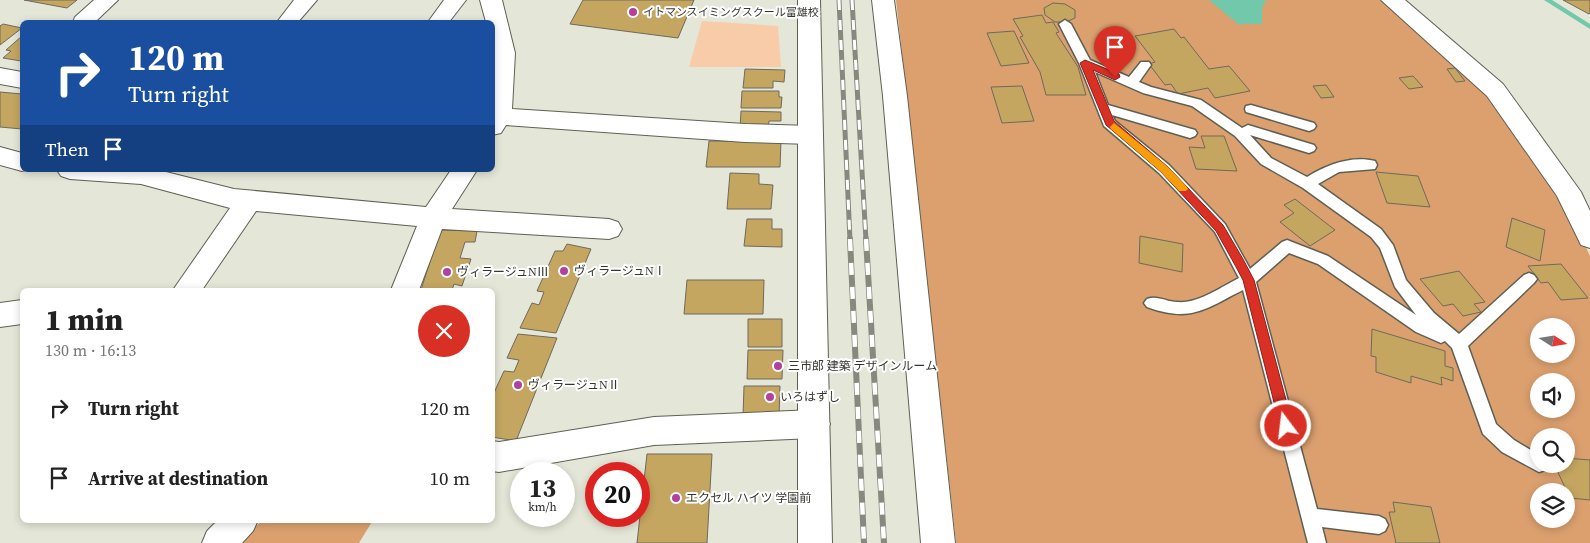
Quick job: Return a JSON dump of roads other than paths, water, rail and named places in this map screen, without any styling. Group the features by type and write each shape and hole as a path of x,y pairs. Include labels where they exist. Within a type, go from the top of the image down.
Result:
{"street":[{"path":"85,20 107,0"},
{"path":"289,20 306,0"},
{"path":"439,20 454,0"},
{"path":"491,0 504,53 496,122 811,135"},
{"path":"809,0 815,543"},
{"path":"883,0 938,543"},
{"path":"1392,0 1495,90 1568,192 1590,238"},
{"path":"0,76 20,81"},
{"path":"0,156 20,161"},
{"path":"98,172 140,175 234,199 249,201 433,218 609,229"},
{"path":"406,288 433,218 463,172"},
{"path":"188,288 249,201"},
{"path":"0,315 20,312"},
{"path":"495,456 654,431 814,424"},
{"path":"219,543 238,523"}],"lane":[{"path":"1065,24 1085,63 1109,122 1164,169 1220,228 1248,280 1316,543"},
{"path":"1085,63 1131,83 1196,103 1244,132 1309,148"},
{"path":"1131,83 1145,65"},
{"path":"1104,108 1190,133"},
{"path":"1251,109 1309,126"},
{"path":"1244,132 1280,118"},
{"path":"1244,132 1266,160 1308,184 1376,232 1386,245 1400,283 1428,318 1458,344 1489,430 1508,446 1530,458"},
{"path":"1308,184 1328,170 1340,165 1370,164"},
{"path":"1152,303 1178,309 1197,306 1248,280 1287,246 1322,260 1422,327 1458,344"},
{"path":"1458,344 1529,279"},
{"path":"1310,517 1379,525"}],"waterway":[{"path":"1547,0 1590,27"}],"railway":[{"path":"839,0 850,240"},
{"path":"852,0 866,240"},
{"path":"850,239 864,543"},
{"path":"866,239 884,543"}],"place":[{"name":"イトマンスイミングスクール富雄校","path":"633,12"},
{"name":"ヴィラージュNⅠ","path":"564,271"},
{"name":"ヴィラージュNⅢ","path":"447,272"},
{"name":"三市郎 建築 デザインルーム","path":"778,366"},
{"name":"ヴィラージュNⅡ","path":"518,385"},
{"name":"いろはずし","path":"770,397"},
{"name":"エクセル ハイツ 学園前","path":"676,498"}]}
